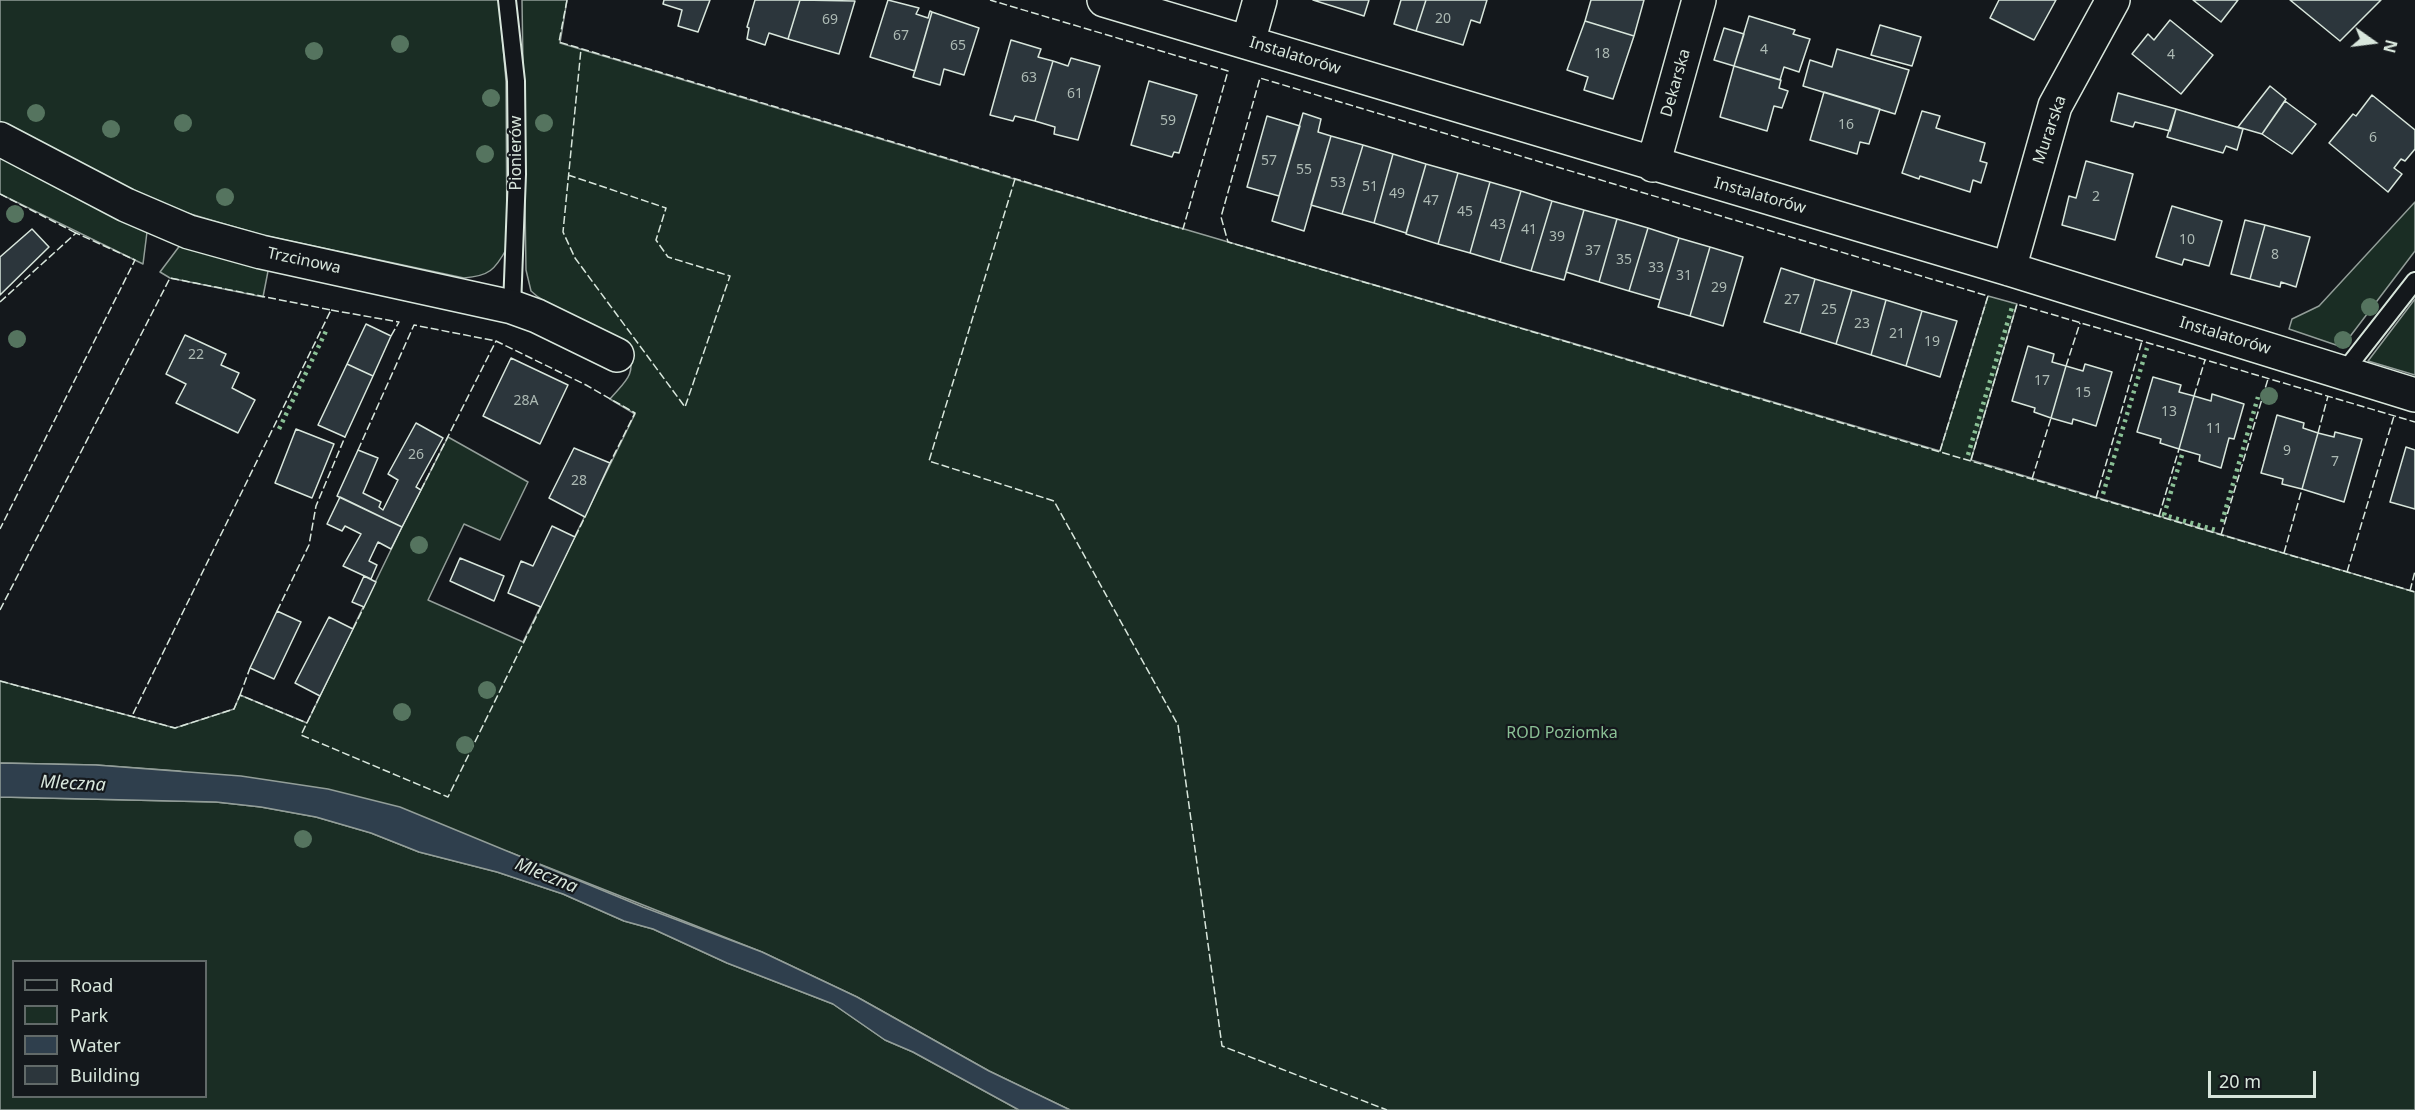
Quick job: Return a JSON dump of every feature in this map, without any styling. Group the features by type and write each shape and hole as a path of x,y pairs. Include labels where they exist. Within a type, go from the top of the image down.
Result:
{"street":[{"name":"Instalatorów","path":"1104,0 2009,269 2415,395"},
{"path":"1248,42 1260,0"},
{"name":"Dekarska","path":"1653,165 1700,0"},
{"name":"Murarska","path":"2009,269 2055,106 2113,0"},
{"name":"Trzcinowa","path":"0,139 126,205 189,232 261,252 512,307 537,316 617,355"}],"lane":[{"name":"Pionierów","path":"507,0 516,81 517,186 512,307"},
{"path":"2343,373 2415,281"}],"green space":[{"path":"0,0 499,0 506,81 507,248 495,267 480,276 464,278 262,235 170,208 0,124"},
{"name":"ROD Poziomka","path":"522,0 567,0 560,43 1940,451 1988,296 2017,304 1971,460 2415,592 2415,1110 1070,1110 989,1071 857,997 762,952 509,852 179,771 96,765 0,763 0,681 175,728 234,709 240,695 307,723 448,437 528,482 500,540 464,524 428,600 523,642 635,414 610,399 628,378 631,367 629,351 531,291 526,270"},
{"path":"0,158 138,224 147,232 143,264 0,194"},
{"path":"2415,202 2415,251 2342,347 2289,329 2292,319 2319,306"},
{"path":"181,244 269,266 263,297 170,278 160,272"},
{"path":"2415,299 2415,375 2368,361"},
{"path":"0,797 216,802 316,817 371,833 419,852 497,872 563,894 624,921 653,929 727,963 833,1004 885,1040 913,1052 1019,1110 0,1110"}],"water":[{"name":"Mleczna","path":"0,763 96,765 241,776 328,789 400,807 643,907 762,952 857,997 989,1071 1070,1110 1019,1110 913,1052 885,1040 833,1004 727,963 653,929 624,921 563,894 497,872 419,852 371,833 316,817 261,807 216,802 0,797"}],"building":[{"path":"664,0 710,0 698,32 678,26 682,10 663,4"},
{"path":"755,0 800,0 788,39 769,33 765,45 747,39 749,28 747,27"},
{"path":"800,0 855,1 839,54 788,39"},
{"path":"888,0 919,8 916,14 928,18 930,11 932,12 915,71 870,57"},
{"path":"1313,0 1369,0 1364,16"},
{"path":"1401,0 1426,0 1416,31 1394,24"},
{"path":"1426,0 1487,0 1480,23 1471,20 1463,45 1416,31"},
{"path":"1591,0 1644,0 1634,36 1585,21"},
{"path":"1999,0 2056,0 2034,40 1990,18"},
{"path":"2193,0 2238,0 2221,22"},
{"path":"2290,0 2381,0 2340,41"},
{"path":"932,12 979,28 964,75 944,69 940,85 913,77"},
{"path":"1749,16 1795,30 1793,34 1810,39 1799,72 1784,67 1780,80 1734,66"},
{"path":"2170,20 2213,55 2181,94 2132,54 2148,34 2154,40"},
{"path":"1585,21 1634,36 1613,99 1584,90 1588,77 1567,70"},
{"path":"1880,25 1921,37 1912,66 1871,55"},
{"path":"1724,28 1744,34 1734,66 1714,60"},
{"path":"1011,40 1041,49 1038,57 1053,61 1035,121 1015,116 1013,121 990,115"},
{"path":"1837,49 1909,70 1895,114 1803,86 1810,60 1832,67"},
{"path":"1071,58 1100,66 1078,140 1054,134 1055,127 1035,121 1053,61 1068,66"},
{"path":"1734,66 1781,80 1779,88 1788,91 1782,108 1774,106 1767,131 1720,117"},
{"path":"1149,81 1197,95 1179,153 1174,152 1172,157 1131,145"},
{"path":"2270,86 2286,99 2262,134 2238,127"},
{"path":"1824,92 1880,109 1869,144 1860,142 1857,154 1810,140"},
{"path":"2118,93 2176,109 2170,131 2135,122 2133,127 2111,121"},
{"path":"2372,95 2415,130 2415,149 2405,161 2401,159 2394,168 2402,174 2388,192 2329,143 2353,114 2356,116"},
{"path":"2285,101 2316,124 2292,154 2262,134"},
{"path":"2176,109 2243,129 2237,150 2226,146 2223,153 2167,137"},
{"path":"1922,111 1940,116 1936,128 1985,143 1980,161 1987,163 1981,183 1973,180 1970,192 1920,176 1919,179 1902,173"},
{"path":"1303,113 1321,119 1318,132 1331,136 1304,231 1272,221"},
{"path":"1267,116 1300,126 1279,196 1247,187"},
{"path":"1331,136 1363,145 1342,214 1311,205"},
{"path":"1363,145 1393,154 1374,223 1342,214"},
{"path":"1393,154 1426,164 1406,233 1374,223"},
{"path":"2086,161 2133,174 2115,240 2062,225 2069,196 2076,198"},
{"path":"1426,164 1458,173 1438,244 1406,234"},
{"path":"1458,173 1490,182 1470,253 1438,244"},
{"path":"1490,182 1521,191 1500,262 1470,253"},
{"path":"1521,191 1552,201 1531,271 1500,262"},
{"path":"1552,201 1584,210 1564,280 1531,271"},
{"path":"2172,206 2222,221 2209,266 2184,259 2182,265 2156,257"},
{"path":"1584,210 1617,219 1599,282 1566,272"},
{"path":"1617,219 1648,228 1629,291 1599,282"},
{"path":"2245,220 2265,225 2250,279 2231,274"},
{"path":"2265,225 2310,237 2296,287 2281,282 2280,287 2250,279"},
{"path":"1648,228 1679,238 1660,300 1629,291"},
{"path":"32,229 49,247 0,295 0,257"},
{"path":"1679,238 1710,247 1690,316 1658,307"},
{"path":"1710,247 1743,257 1723,326 1690,316"},
{"path":"1781,268 1815,279 1800,333 1764,322"},
{"path":"1815,279 1852,290 1836,344 1800,333"},
{"path":"1852,290 1886,300 1871,355 1836,344"},
{"path":"1886,300 1922,311 1906,366 1871,355"},
{"path":"1922,311 1957,321 1940,377 1906,366"},
{"path":"366,324 391,336 373,376 347,364"},
{"path":"185,335 226,354 221,365 239,373 232,388 255,400 238,433 176,403 186,384 166,374"},
{"path":"2028,346 2054,354 2052,362 2066,366 2051,418 2034,412 2035,408 2012,401"},
{"path":"511,358 568,385 540,444 483,416"},
{"path":"347,364 373,376 345,437 318,425"},
{"path":"2085,364 2112,372 2096,426 2073,419 2072,424 2051,418 2066,366 2083,371"},
{"path":"2153,377 2181,385 2179,392 2194,396 2179,449 2160,443 2161,439 2137,432"},
{"path":"2212,394 2244,404 2234,439 2229,438 2221,468 2199,461 2200,455 2179,449 2194,396 2211,401"},
{"path":"2277,415 2304,423 2303,428 2318,433 2302,489 2282,484 2283,479 2261,473"},
{"path":"416,423 443,438 416,487 421,490 402,527 337,496 358,450 378,458 363,493 381,502 379,507 383,510 398,480 388,474"},
{"path":"296,429 334,444 312,498 275,483"},
{"path":"2335,432 2362,439 2344,502 2302,489 2318,433 2334,437"},
{"path":"2406,447 2415,450 2415,509 2390,502"},
{"path":"574,448 610,463 585,517 549,498"},
{"path":"340,497 402,527 391,549 378,542 369,561 377,565 371,579 343,566 361,534 345,526 342,531 327,524"},
{"path":"552,526 575,537 541,607 508,593 521,561 533,566"},
{"path":"460,558 504,576 494,601 450,581"},
{"path":"364,576 376,582 364,607 352,602"},
{"path":"277,611 301,622 274,679 250,668"},
{"path":"329,617 353,629 320,696 295,683"}],"hedge":[{"path":"1968,455 2013,304"},
{"path":"279,429 327,329"},
{"path":"2103,494 2147,348"},
{"path":"2222,522 2258,397"},
{"path":"2182,455 2164,515 2219,531"}],"fence":[{"path":"567,0 559,42 1183,229 1228,71 990,0"},
{"path":"568,175 666,208 656,240 668,257 730,276 685,407 575,258 563,232 581,49"},
{"path":"1940,451 1988,296 1260,78 1221,217 1228,242 2415,592"},
{"path":"1015,179 929,461 1054,501 1178,725 1222,1046 1387,1110"},
{"path":"0,194 76,233"},
{"path":"0,302 76,233 135,260 0,529"},
{"path":"0,610 170,278 331,310 132,716"},
{"path":"1971,460 2017,304 2415,422"},
{"path":"331,310 399,322 391,336"},
{"path":"2066,366 2080,323"},
{"path":"358,450 414,325 496,341 586,385 635,413 610,463"},
{"path":"421,490 496,341"},
{"path":"2096,498 2142,341"},
{"path":"2194,396 2205,360"},
{"path":"2221,535 2268,379"},
{"path":"2318,433 2328,396"},
{"path":"2347,572 2394,416"},
{"path":"2032,479 2051,418"},
{"path":"277,611 309,545 316,506 345,437"},
{"path":"2159,516 2179,449"},
{"path":"2284,553 2302,489"},
{"path":"575,537 585,517"},
{"path":"2410,591 2415,571"},
{"path":"353,629 364,607"},
{"path":"320,696 301,735 448,797 541,607"},
{"path":"240,695 250,668"},
{"path":"0,681 175,728 234,709 240,695 307,723"}]}
